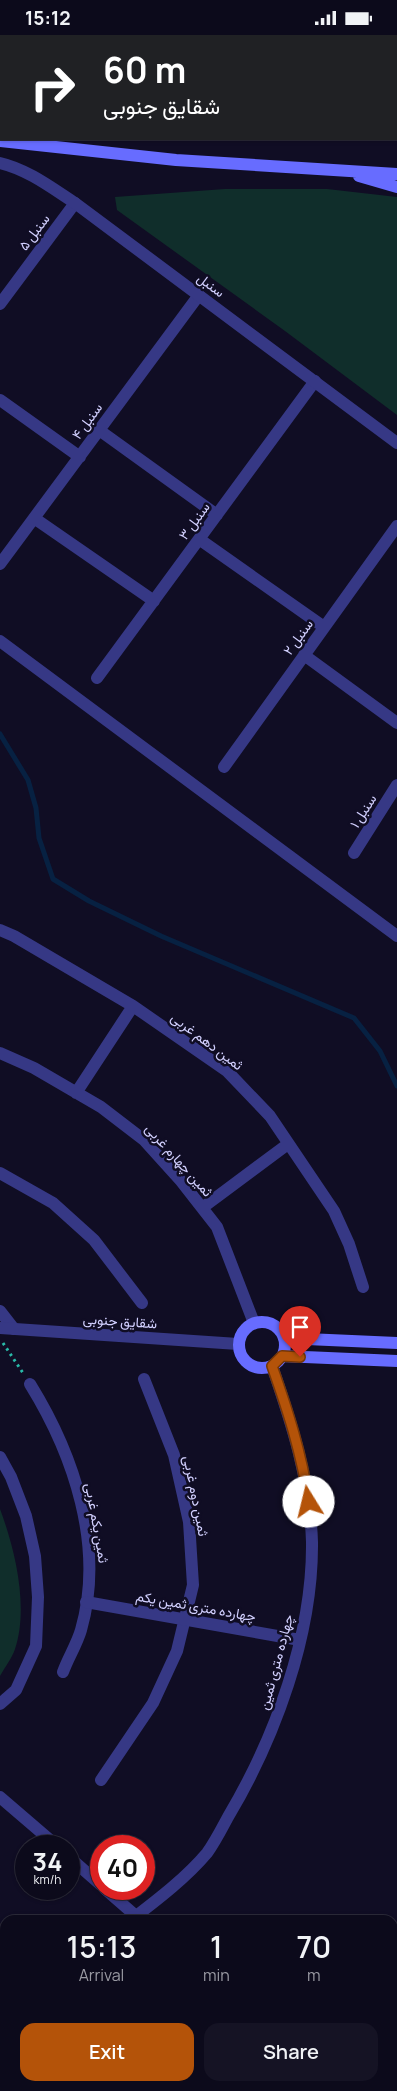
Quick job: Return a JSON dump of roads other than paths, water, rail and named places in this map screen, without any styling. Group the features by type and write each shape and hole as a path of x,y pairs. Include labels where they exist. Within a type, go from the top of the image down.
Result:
{"main road":[{"path":"0,141 176,160 397,174"},
{"path":"338,170 397,187"},
{"path":"263,1321 272,1324 280,1330 284,1338 285,1347 282,1356 272,1366 261,1368 250,1365 242,1357 238,1344 243,1331 254,1323 263,1321"},
{"path":"284,1338 397,1343"},
{"path":"282,1356 397,1361"}],"street":[{"name":"سنبل","path":"0,163 11,166 42,182 75,203 397,443"},
{"name":"سنبل ۵","path":"0,303 75,203"},
{"name":"سنبل ۴","path":"0,565 199,295"},
{"name":"سنبل ۳","path":"97,678 315,381"},
{"path":"0,400 80,457"},
{"path":"99,430 217,515"},
{"path":"34,519 154,601"},
{"name":"سنبل ۲","path":"224,767 397,526"},
{"path":"199,539 324,627"},
{"path":"0,641 397,936"},
{"path":"304,655 397,723"},
{"name":"سنبل ۱","path":"354,853 397,785"},
{"name":"ثمین دهم غربی","path":"0,930 14,936 133,1007 227,1071 270,1116 334,1211 349,1244 364,1287"},
{"path":"76,1093 133,1007"},
{"name":"ثمین چهارم غربی","path":"0,1053 34,1068 101,1107 144,1140 181,1181 217,1227 254,1323"},
{"path":"202,1208 288,1143"},
{"path":"0,1173 53,1203 94,1240 142,1303"},
{"path":"0,1311 14,1329"},
{"name":"شقایق جنوبی","path":"0,1328 238,1344"},
{"name":"چهارده متری ثمین","path":"137,1915 172,1887 207,1852 250,1781 282,1704 300,1640 309,1589 312,1543 309,1502 302,1460 292,1423 272,1366"},
{"name":"ثمین دوم غربی","path":"101,1781 153,1703 177,1651 193,1585 189,1523 174,1455 144,1379"},
{"name":"ثمین یکم غربی","path":"30,1384 48,1412 64,1448 79,1493 90,1566 80,1631 63,1672"},
{"path":"0,1457 11,1477 26,1516 35,1556 38,1597 36,1646 16,1690 0,1704"},
{"name":"چهارده متری ثمین یکم","path":"86,1601 300,1640"},
{"path":"0,1797 44,1835"},
{"path":"80,1867 90,1875"},
{"path":"116,1900 130,1915"}],"waterway":[{"path":"0,734 28,780 36,808 39,838 53,879 89,901 161,936 354,1018 380,1051 397,1086"}]}
